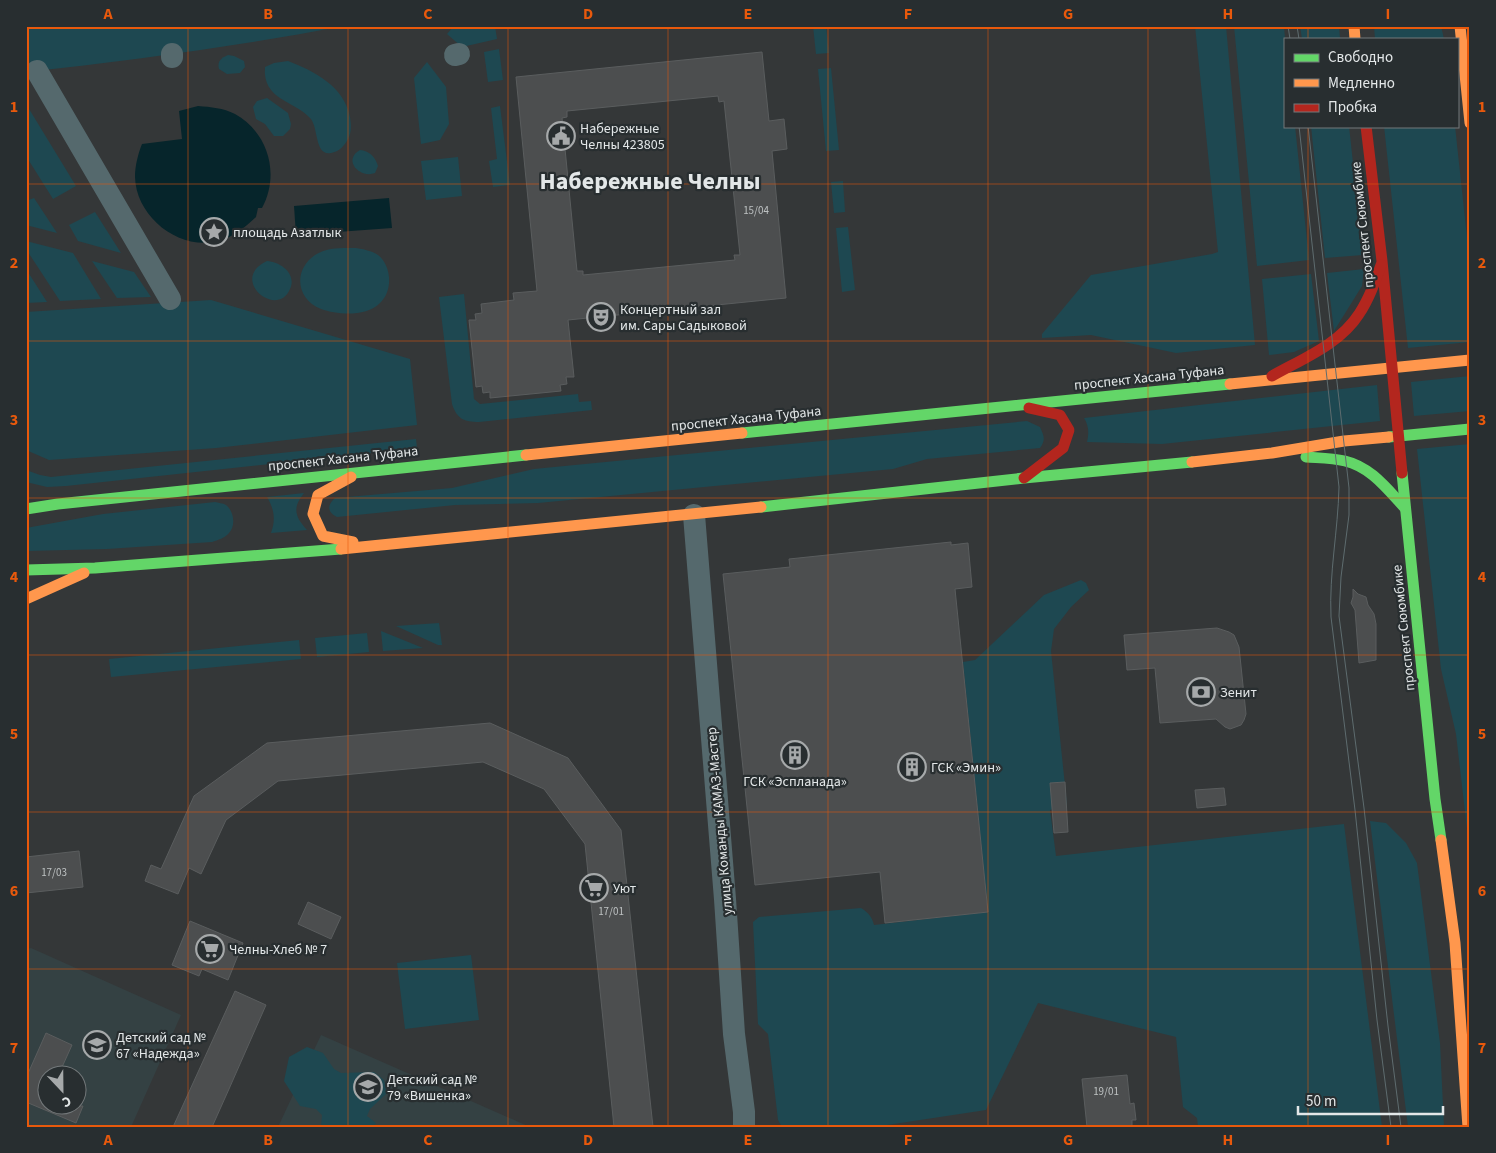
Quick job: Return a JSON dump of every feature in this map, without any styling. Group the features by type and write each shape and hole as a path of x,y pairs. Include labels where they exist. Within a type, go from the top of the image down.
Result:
{"main road":[{"path":"1460,26 1470,123"},
{"name":"проспект Сююмбике","path":"1366,128 1382,261 1435,799 1455,942 1468,1127"},
{"path":"1265,380 1332,342 1348,328 1362,308 1382,261"},
{"name":"проспект Хасана Туфана","path":"26,509 364,471 1470,360"},
{"path":"1018,405 1060,415 1068,430 1062,448 1024,478"},
{"path":"26,570 95,568 373,546 694,515 1024,478 1139,468 1272,453 1344,441 1470,429"},
{"path":"1272,453 1336,460 1359,466 1380,481 1405,508"},
{"path":"364,471 318,495 313,514 323,536 373,546"},
{"path":"34,494 58,504"},
{"path":"26,599 95,568"},
{"path":"1455,942 1470,957"}],"street":[{"path":"38,71 170,299"},
{"name":"улица Команды КАМАЗ-Мастер","path":"694,515 734,1034 744,1112 744,1127"}],"shaded area":[{"path":"26,26 344,26 186,52 26,72"},
{"path":"454,26 495,26 497,39 462,47 447,34"},
{"path":"813,26 826,26 829,53 816,54"},
{"path":"1195,26 1226,26 1255,345 1176,353 1091,335 1042,338 1042,334 1091,275 1218,252"},
{"path":"1234,26 1284,26 1284,128 1295,128 1309,260 1257,266"},
{"path":"1300,26 1339,26 1340,38 1302,38"},
{"path":"1374,26 1441,26 1444,38 1375,38"},
{"path":"499,49 503,80 488,82 484,52"},
{"path":"228,55 244,61 245,67 240,73 227,74 219,69 220,60"},
{"path":"288,61 326,81 335,88 347,106 351,128 350,134 345,144 337,151 326,153 322,150 310,118 304,112 274,93 269,86 265,78 265,67 274,63"},
{"path":"427,62 446,87 449,124 440,140 421,144 414,78"},
{"path":"831,68 839,150 826,151 818,69"},
{"path":"267,98 288,113 291,124 290,129 283,136 274,136 265,124 256,119 253,107 257,101"},
{"path":"26,104 76,186 53,199 26,156"},
{"path":"198,106 226,110 247,122 263,143 270,169 267,195 262,208 258,208 256,217 229,237 203,243 175,236 162,228 143,205 137,192 135,177 137,160 142,144 182,139 179,111"},
{"path":"500,106 510,185 493,187 489,161 497,159 491,108"},
{"path":"1311,128 1349,128 1363,255 1325,258"},
{"path":"1384,128 1455,128 1470,265 1470,342 1408,348"},
{"path":"360,150 372,155 378,166 375,173 364,173 355,168 353,159"},
{"path":"458,157 462,196 426,200 421,161"},
{"path":"843,181 845,212 834,213 831,182"},
{"path":"34,198 57,233 26,225 26,201"},
{"path":"389,198 392,228 296,235 294,206"},
{"path":"95,212 121,253 78,241 69,225"},
{"path":"848,227 855,290 842,292 836,228"},
{"path":"26,241 73,253 101,299 60,301 26,249"},
{"path":"335,248 356,248 378,255 386,265 389,285 380,303 367,311 352,314 321,309 306,298 300,284 303,268 308,261 320,252"},
{"path":"92,261 134,272 151,297 117,298"},
{"path":"267,261 282,266 291,278 292,284 290,289 284,297 275,300 267,299 259,293 254,286 252,277 256,269"},
{"path":"26,269 47,302 26,303"},
{"path":"1364,269 1362,286 1334,331 1327,273"},
{"path":"1311,274 1319,341 1294,352 1269,355 1262,279"},
{"path":"464,294 474,399 480,404 578,394 579,402 591,401 592,410 479,422 462,419 456,413 452,404 439,297"},
{"path":"211,300 410,359 417,425 216,448 49,460 26,450 26,312"},
{"path":"1470,376 1470,411 1414,416 1411,382"},
{"path":"1377,385 1380,421 1162,444 1087,442 1088,430 1084,418"},
{"path":"1027,421 1040,427 1043,433 1043,443 1040,448 927,459 893,469 538,503 455,505 337,517 331,513 329,508 335,498 452,488 534,469"},
{"path":"416,439 417,448 66,486 47,487 26,482 26,470 51,477"},
{"path":"1470,444 1470,855 1456,734 1441,669 1417,449"},
{"path":"304,493 300,498 296,512 307,530 271,533 274,514 267,497"},
{"path":"215,502 225,504 229,508 233,527 227,535 212,542 107,549 26,551 26,528 103,514"},
{"path":"1081,580 1086,583 1089,590 1071,607 1054,629 1051,651 1067,805 1050,810 1056,856 1344,824 1382,1127 1198,1127 1197,1118 1183,1107 1176,1037 1038,1003 986,1110 874,1127 782,1127 778,1120 768,1034 758,1024 753,922 759,917 861,908 870,915 874,925 988,912 963,662 975,660 1044,595"},
{"path":"439,623 442,645 438,645 396,626"},
{"path":"381,631 423,648 383,651"},
{"path":"367,633 369,652 317,657 315,638"},
{"path":"299,640 301,659 111,677 109,659"},
{"path":"1370,821 1386,823 1406,843 1417,863 1440,1043 1444,1127 1408,1127"},
{"name":"Детский сад № 67 «Надежда»","path":"31,948 181,1015 131,1127 26,1127 26,949"},
{"path":"471,955 479,1020 405,1029 397,963"},
{"name":"Детский сад № 79 «Вишенка»","path":"321,1035 530,1127 278,1127"},
{"path":"307,1047 323,1053 334,1069 341,1073 374,1072 384,1080 387,1093 370,1109 367,1116 376,1123 373,1127 321,1127 322,1115 316,1109 300,1106 284,1081 289,1057"}],"building":[{"path":"762,52 769,121 784,119 787,149 772,151 786,298 568,320 574,377 566,377 567,384 560,385 561,391 490,398 490,392 483,393 482,386 476,387 469,320 476,320 475,314 482,313 481,304 514,300 513,293 537,291 516,77","holes":["718,96 719,102 724,101 740,255 734,255 735,260 583,275 583,271 577,271 562,118 567,117 567,111"]},
{"name":"ГСК «Эмин»","path":"951,542 951,545 968,543 972,587 955,589 988,912 885,923 880,872 755,885 723,574 790,567 789,559"},
{"path":"1353,589 1358,594 1366,597 1368,605 1374,614 1376,624 1376,660 1359,663 1355,610 1351,603"},
{"name":"Зенит","path":"1217,628 1234,635 1239,647 1246,714 1241,725 1230,729 1216,719 1160,723 1155,668 1127,670 1124,635"},
{"path":"490,723 568,758 621,830 653,1127 614,1127 585,844 544,789 483,762 278,781 226,820 201,874 189,868 178,894 145,881 151,865 161,869 194,796 267,743"},
{"path":"1065,782 1068,832 1054,833 1050,783"},
{"path":"1224,788 1226,805 1197,808 1195,790"},
{"path":"79,851 83,887 26,893 26,857"},
{"path":"308,902 341,917 331,939 298,924"},
{"name":"Челны-Хлеб № 7","path":"190,921 243,943 228,980 202,969 199,976 172,965"},
{"path":"235,991 266,1005 212,1127 173,1127"},
{"path":"46,1033 72,1045 63,1066 38,1066 38,1107 26,1102 26,1078"},
{"path":"1127,1075 1130,1104 1134,1103 1136,1120 1132,1120 1132,1127 1087,1127 1082,1079"},
{"path":"59,1116 79,1116 76,1123"}],"tram line":[{"path":"1288,26 1290,38"},
{"path":"1297,26 1299,38"},
{"path":"1299,128 1339,487 1331,584 1331,617 1391,1127"},
{"path":"1308,128 1349,488 1349,515 1341,577 1339,616 1364,808 1401,1127"}],"traffic: fast":[{"path":"742,433 1230,384"},
{"path":"1389,437 1470,429"},
{"path":"26,509 58,504 526,455"},
{"path":"1306,457 1340,460 1363,468 1385,486 1405,508"},
{"path":"761,507 1024,478 1192,462"},
{"path":"1402,473 1435,799 1441,840"},
{"path":"26,570 95,568 341,549"}],"traffic: slow":[{"path":"1354,26 1355,38"},
{"path":"1460,26 1470,123"},
{"path":"1230,384 1470,360"},
{"path":"526,455 742,433"},
{"path":"1192,462 1272,453 1344,441 1389,437"},
{"path":"351,477 318,495 313,514 323,536 353,542"},
{"path":"341,549 761,507"},
{"path":"26,599 84,573"},
{"path":"1441,840 1455,943 1468,1127"}],"traffic: jam":[{"path":"1366,128 1382,261 1402,473"},
{"path":"1272,376 1320,350 1351,325 1366,302 1381,265"},
{"path":"1024,478 1063,448 1069,430 1060,415 1029,408"}],"place":[{"name":"Набережные Челны 423805","path":"561,136"},
{"name":"площадь Азатлык","path":"214,232"},
{"name":"Концертный зал им. Сары Садыковой","path":"601,317"},
{"name":"Зенит","path":"1201,692"},
{"name":"ГСК «Эспланада»","path":"795,755"},
{"name":"ГСК «Эмин»","path":"912,767"},
{"name":"Уют","path":"594,888"},
{"name":"Челны-Хлеб № 7","path":"210,949"},
{"name":"Детский сад № 67 «Надежда»","path":"97,1045"},
{"name":"Детский сад № 79 «Вишенка»","path":"368,1087"}],"district":[{"name":"Набережные Челны","path":"650,181"}]}
